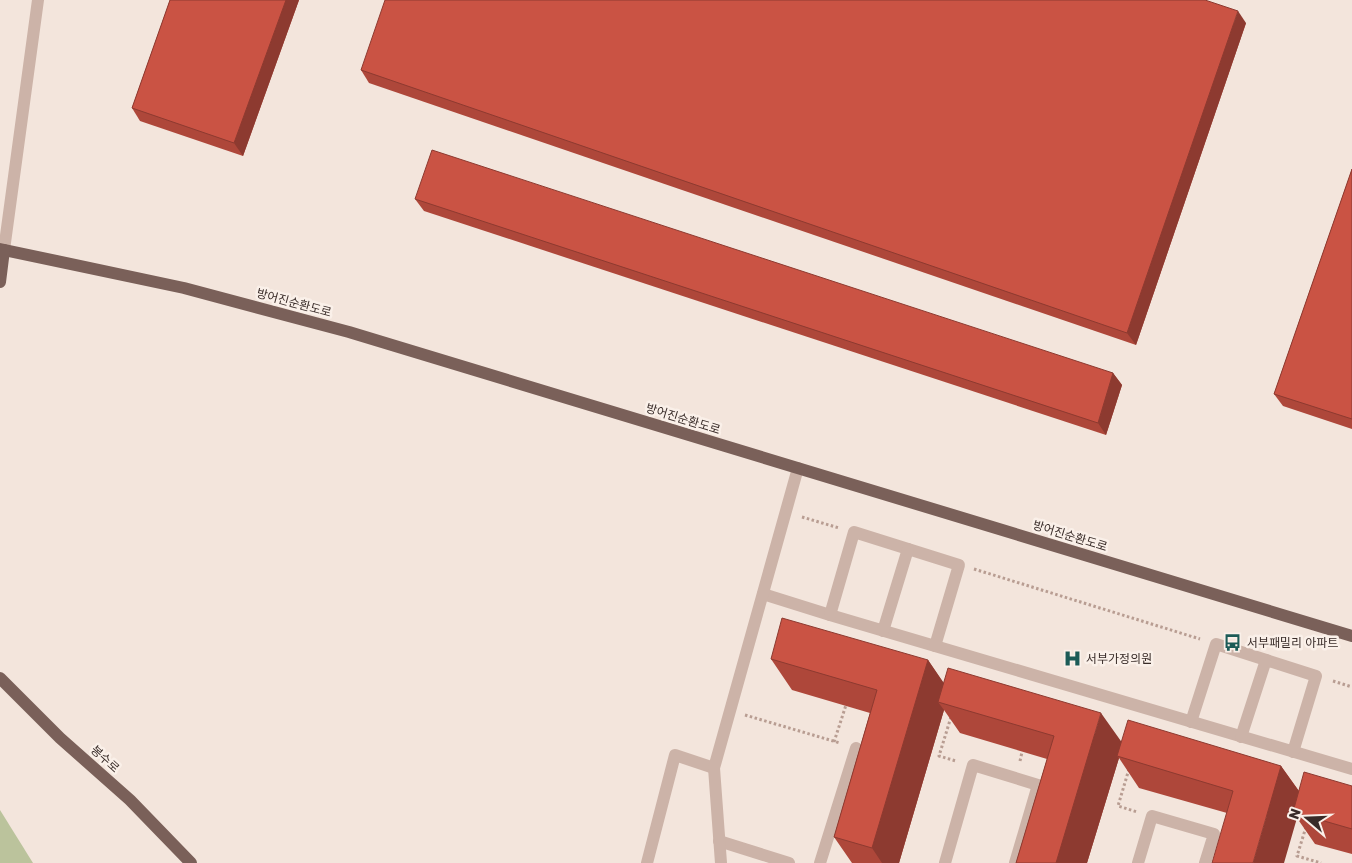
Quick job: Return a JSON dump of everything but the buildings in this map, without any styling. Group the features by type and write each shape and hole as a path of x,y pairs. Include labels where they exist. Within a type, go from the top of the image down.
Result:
{"main road":[{"path":"0,282 2,250"},
{"name":"방어진순환도로","path":"2,250 184,288 349,332 1352,636"},
{"name":"봉수로","path":"0,678 60,738 130,800 191,863"}],"street":[{"path":"2,250 38,0"},
{"path":"722,863 714,768 798,468"},
{"path":"830,615 854,532 959,565 935,646"},
{"path":"883,631 908,549"},
{"path":"763,594 1352,769"},
{"path":"1191,722 1216,644 1316,676 1293,752"},
{"path":"1242,736 1266,660"},
{"path":"820,863 856,748"},
{"path":"647,863 675,755 714,768"},
{"path":"945,863 973,765 1038,785 1015,863"},
{"path":"1138,863 1152,816 1214,834 1205,863"},
{"path":"719,842 789,863"}],"path":[{"path":"787,512 854,532"},
{"path":"959,565 1216,644"},
{"path":"834,742 846,706"},
{"path":"953,711 939,756 973,765"},
{"path":"748,716 856,748"},
{"path":"1131,764 1118,806 1152,816"},
{"path":"1306,826 1298,856 1321,863"}],"green space":[{"path":"0,810 33,863 0,863"}],"place":[{"name":"서부패밀리 아파트","path":"1233,643"},
{"name":"서부가정의원","path":"1072,659"}]}
